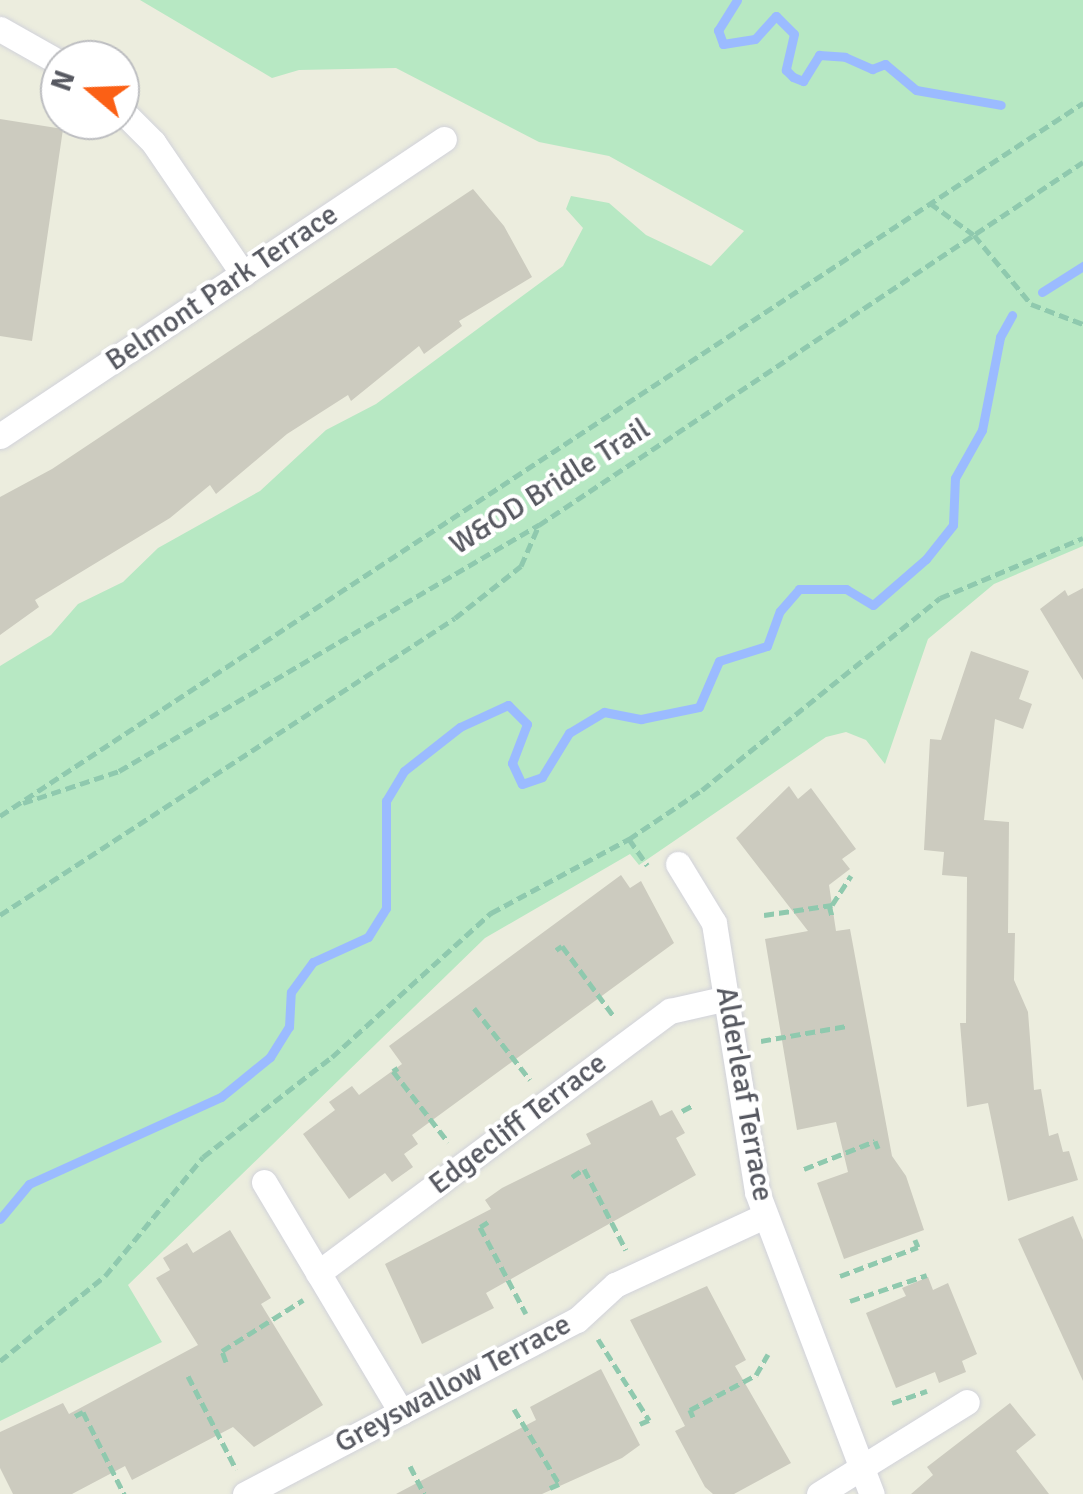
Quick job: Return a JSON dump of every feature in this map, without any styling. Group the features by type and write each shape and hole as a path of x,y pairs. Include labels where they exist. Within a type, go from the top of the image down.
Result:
{"street":[{"path":"0,28 40,51"},
{"path":"140,129 153,142 243,274"},
{"name":"Belmont Park Terrace","path":"0,436 444,139"},
{"name":"Alderleaf Terrace","path":"678,864 714,923 764,1216 872,1494"},
{"name":"Edgecliff Terrace","path":"318,1274 670,1011 727,998"},
{"path":"264,1182 401,1412"},
{"name":"Greyswallow Terrace","path":"240,1482 401,1412 577,1320 615,1286 764,1216"},
{"path":"818,1494 967,1402"}],"path":[{"path":"0,816 1083,104"},
{"name":"W&OD Bridle Trail","path":"16,804 120,771 539,525 1083,162"},
{"path":"930,202 974,235 1031,304 1083,324"},
{"path":"0,914 454,618 521,566 539,525"},
{"path":"0,1362 106,1276 204,1157 332,1057 455,940 526,889 629,839 702,790 926,607 999,568 1083,538"},
{"path":"629,839 647,865"},
{"path":"764,915 828,905 851,876"},
{"path":"828,905 832,916"},
{"path":"556,950 562,946 615,1018"},
{"path":"474,1008 532,1082"},
{"path":"761,1040 848,1026"},
{"path":"398,1068 393,1070 450,1145"},
{"path":"682,1111 694,1104"},
{"path":"804,1168 874,1141 878,1148"},
{"path":"572,1177 584,1169 626,1250"},
{"path":"488,1222 480,1227 528,1317"},
{"path":"477,1242 485,1238"},
{"path":"840,1276 918,1248 914,1240"},
{"path":"850,1301 927,1274"},
{"path":"226,1362 222,1351 226,1345 306,1298"},
{"path":"596,1337 649,1420 640,1424"},
{"path":"692,1417 690,1410 700,1401 756,1375 768,1354"},
{"path":"188,1376 240,1482"},
{"path":"892,1403 936,1388"},
{"path":"514,1409 559,1484 550,1488"},
{"path":"76,1416 83,1412 124,1494"},
{"path":"410,1466 424,1494"}],"green space":[{"path":"140,0 1083,0 1083,546 994,584 928,639 885,764 866,740 846,732 826,737 639,865 630,854 485,938 128,1285 162,1342 0,1421 0,666 51,635 78,604 123,582 158,548 260,491 326,430 376,404 563,266 583,228 566,209 571,196 609,203 646,235 711,266 744,231 609,156 539,142 396,68 299,70 272,78"}],"building":[{"path":"0,119 40,125 40,140 61,140 32,341 0,336"},
{"path":"473,189 504,226 532,277 459,321 462,326 424,354 419,346 351,401 348,395 287,434 216,494 210,485 170,518 35,600 39,607 0,635 0,497 52,469"},
{"path":"1083,588 1083,680 1040,609 1065,590 1068,596"},
{"path":"971,651 1029,671 1019,699 1032,704 1023,729 995,719 984,820 1009,822 1008,933 1015,933 1014,980 1028,1012 1034,1090 1041,1089 1049,1136 1058,1133 1063,1152 1069,1151 1078,1180 1008,1201 988,1103 967,1107 960,1023 966,1023 967,877 942,875 944,852 924,850 930,739 941,740"},
{"path":"789,786 798,799 811,788 856,849 842,859 850,869 829,885 836,931 850,929 892,1156 906,1176 924,1230 844,1259 817,1183 848,1172 836,1122 797,1130 765,939 808,931 736,838"},
{"path":"621,875 630,888 641,881 674,943 412,1135 418,1144 404,1154 413,1167 392,1182 385,1173 349,1199 303,1134 335,1110 329,1102 352,1086 359,1095 402,1064 389,1046"},
{"path":"652,1100 660,1116 672,1110 685,1133 676,1138 696,1175 486,1293 494,1308 422,1344 385,1264 491,1209 485,1200 502,1188 591,1144 586,1134"},
{"path":"1073,1216 1083,1240 1083,1381 1018,1239"},
{"path":"230,1230 271,1298 261,1304 323,1405 254,1447 233,1427 132,1480 125,1466 72,1494 13,1494 0,1468 0,1432 63,1403 69,1414 198,1345 156,1278 170,1270 163,1258 187,1243 193,1253"},
{"path":"928,1277 933,1290 948,1283 977,1354 962,1361 966,1372 939,1383 935,1372 896,1388 866,1313 906,1296 902,1288"},
{"path":"707,1286 746,1360 735,1366 791,1463 734,1494 713,1494 705,1487 675,1431 685,1426 630,1320"},
{"path":"601,1369 640,1445 622,1458 542,1494 396,1494 536,1420 530,1407"},
{"path":"1010,1403 1036,1435 1016,1451 1049,1494 911,1494 933,1475 927,1467"}],"waterway":[{"path":"737,0 718,30 723,44 755,39 776,16 794,34 786,70 803,81 819,55 845,57 872,69 885,64 916,90 1001,105"},
{"path":"1042,292 1083,266"},
{"path":"0,1219 29,1184 221,1097 270,1057 289,1027 291,992 313,962 368,937 386,908 386,801 404,771 460,727 508,705 527,724 512,763 522,784 542,777 569,733 604,712 641,719 699,707 719,661 767,646 780,611 799,589 846,589 873,605 926,559 953,525 955,478 982,430 1000,337 1012,315"}]}
